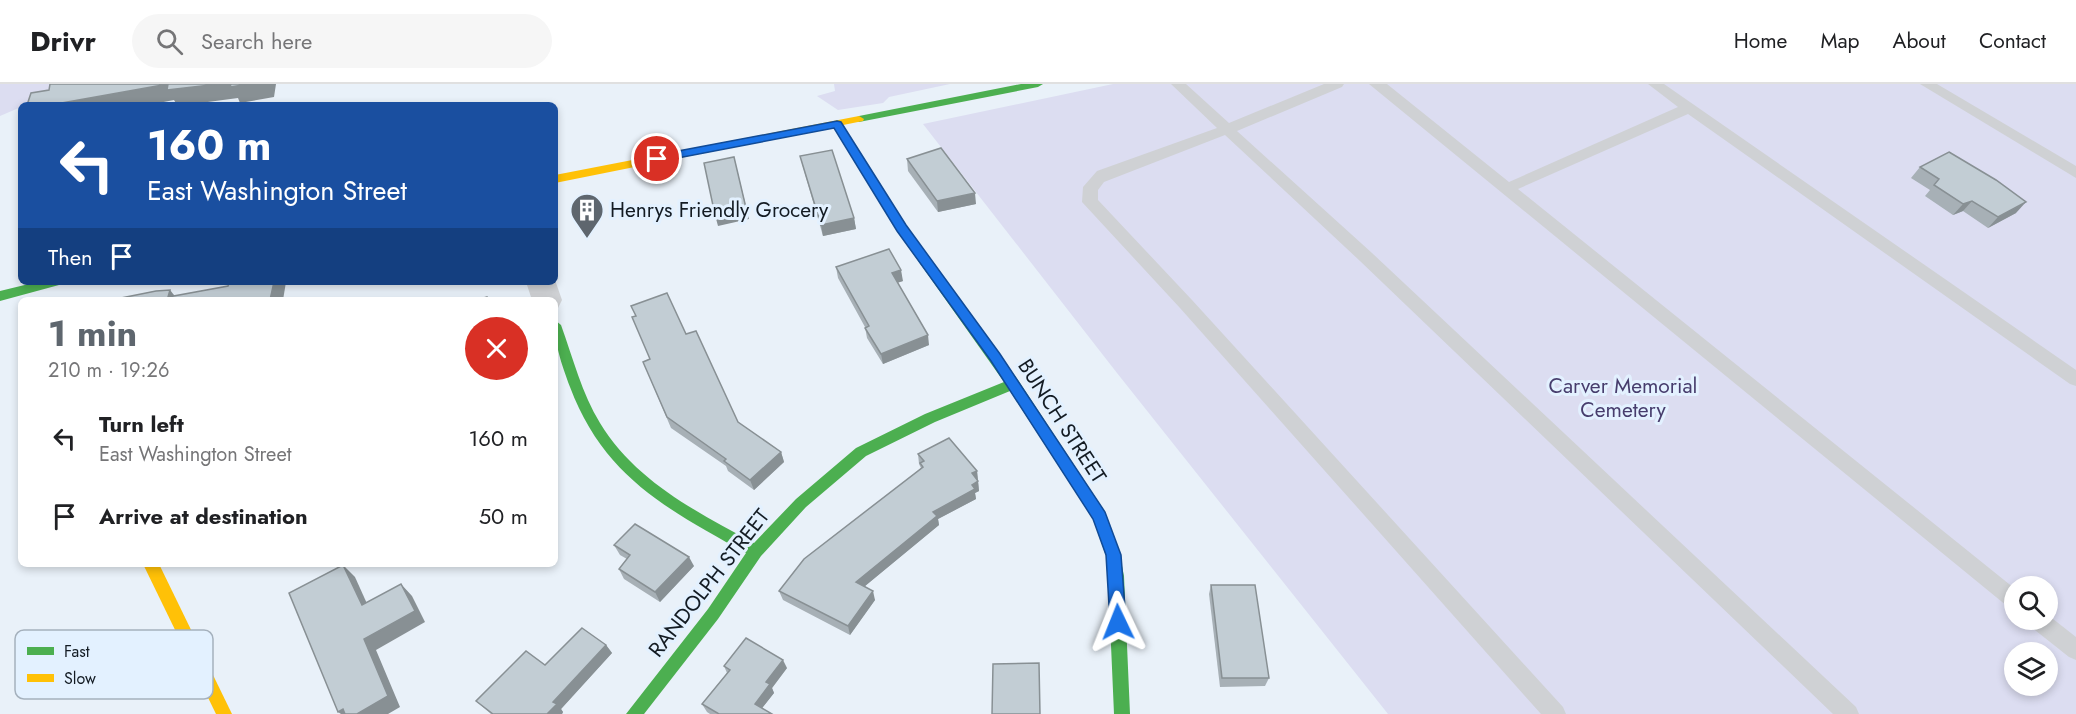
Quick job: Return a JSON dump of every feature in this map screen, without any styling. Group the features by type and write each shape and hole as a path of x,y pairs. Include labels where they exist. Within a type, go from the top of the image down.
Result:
{"street":[{"path":"558,177 1038,84"},
{"name":"BUNCH STREET","path":"837,124 902,228 1013,384 1100,516 1113,555 1122,714"},
{"path":"15,295 47,285"},
{"path":"558,334 577,390 604,442 636,476 676,506 756,551"},
{"name":"RANDOLPH STREET","path":"634,714 713,614 756,551 801,502 861,452 930,418 1013,384"},
{"path":"152,567 183,630"},
{"path":"213,691 224,714"}],"lane":[{"path":"1178,84 1848,714"},
{"path":"1337,84 1228,129 1102,175 1089,191 1090,202 1186,304 1555,714"},
{"path":"1376,84 1508,188 2004,592"},
{"path":"1655,84 2076,379"},
{"path":"1927,84 2076,172"},
{"path":"1508,188 1689,108"},
{"path":"2051,630 2076,650"}],"green space":[{"path":"0,84 64,84 33,102 18,102 18,108 0,116"},
{"path":"834,84 950,84 889,97 883,103 838,110 817,96 835,91"},
{"name":"Carver Memorial Cemetery","path":"1113,84 2076,84 2076,714 1388,714 923,124"}],"building":[{"path":"50,84 168,84 68,102 28,102 31,93 49,90"},
{"path":"168,84 219,84 167,90"},
{"path":"231,84 249,84 230,87"},
{"path":"941,148 975,193 937,201 907,159"},
{"path":"832,150 854,218 821,225 800,156"},
{"path":"1949,152 1996,180 2026,202 1998,217 1972,201 1963,204 1934,185 1939,179 1920,167"},
{"path":"734,157 746,208 715,215 704,163"},
{"path":"889,249 901,270 892,273 928,335 881,354 865,328 869,326 836,267"},
{"path":"273,285 271,297 168,297 228,286"},
{"path":"170,290 168,297 126,297 156,291"},
{"path":"667,293 686,334 696,331 738,422 781,452 750,480 724,461 726,459 667,417 643,362 650,359 632,317 636,316 631,306"},
{"path":"949,438 977,471 972,473 978,481 972,485 975,489 933,512 937,516 856,582 873,591 848,626 779,591 804,559 923,467 920,463 924,461 918,454"},
{"path":"635,524 689,557 655,592 619,569 630,555 614,545"},
{"path":"339,567 344,567 362,605 401,584 415,611 364,639 388,696 357,714 345,714 343,709 338,712 289,593"},
{"path":"1211,585 1255,585 1269,678 1222,678"},
{"path":"582,628 606,645 553,702 557,704 547,714 493,714 476,701 526,651 545,665"},
{"path":"746,638 783,660 766,682 770,684 755,704 772,714 719,714 702,704 730,670 724,666"},
{"path":"1039,663 1040,714 992,714 993,664"}],"traffic: fast":[{"path":"859,119 1038,84"},
{"path":"837,124 901,228 995,358 1100,516 1113,556 1116,576 1122,714"},
{"path":"0,296 43,285"},
{"path":"558,334 573,377 595,427 627,467 667,500 756,551"},
{"path":"634,714 713,614 756,551 801,503 861,452 930,418 1013,384"}],"traffic: slow":[{"path":"558,178 859,119"},
{"path":"152,567 183,630"},
{"path":"213,691 224,714"}],"place":[{"name":"Henrys Friendly Grocery","path":"587,239"}],"route":[{"path":"657,159 837,124 902,228 996,358 1100,516 1113,555 1118,622"}]}
